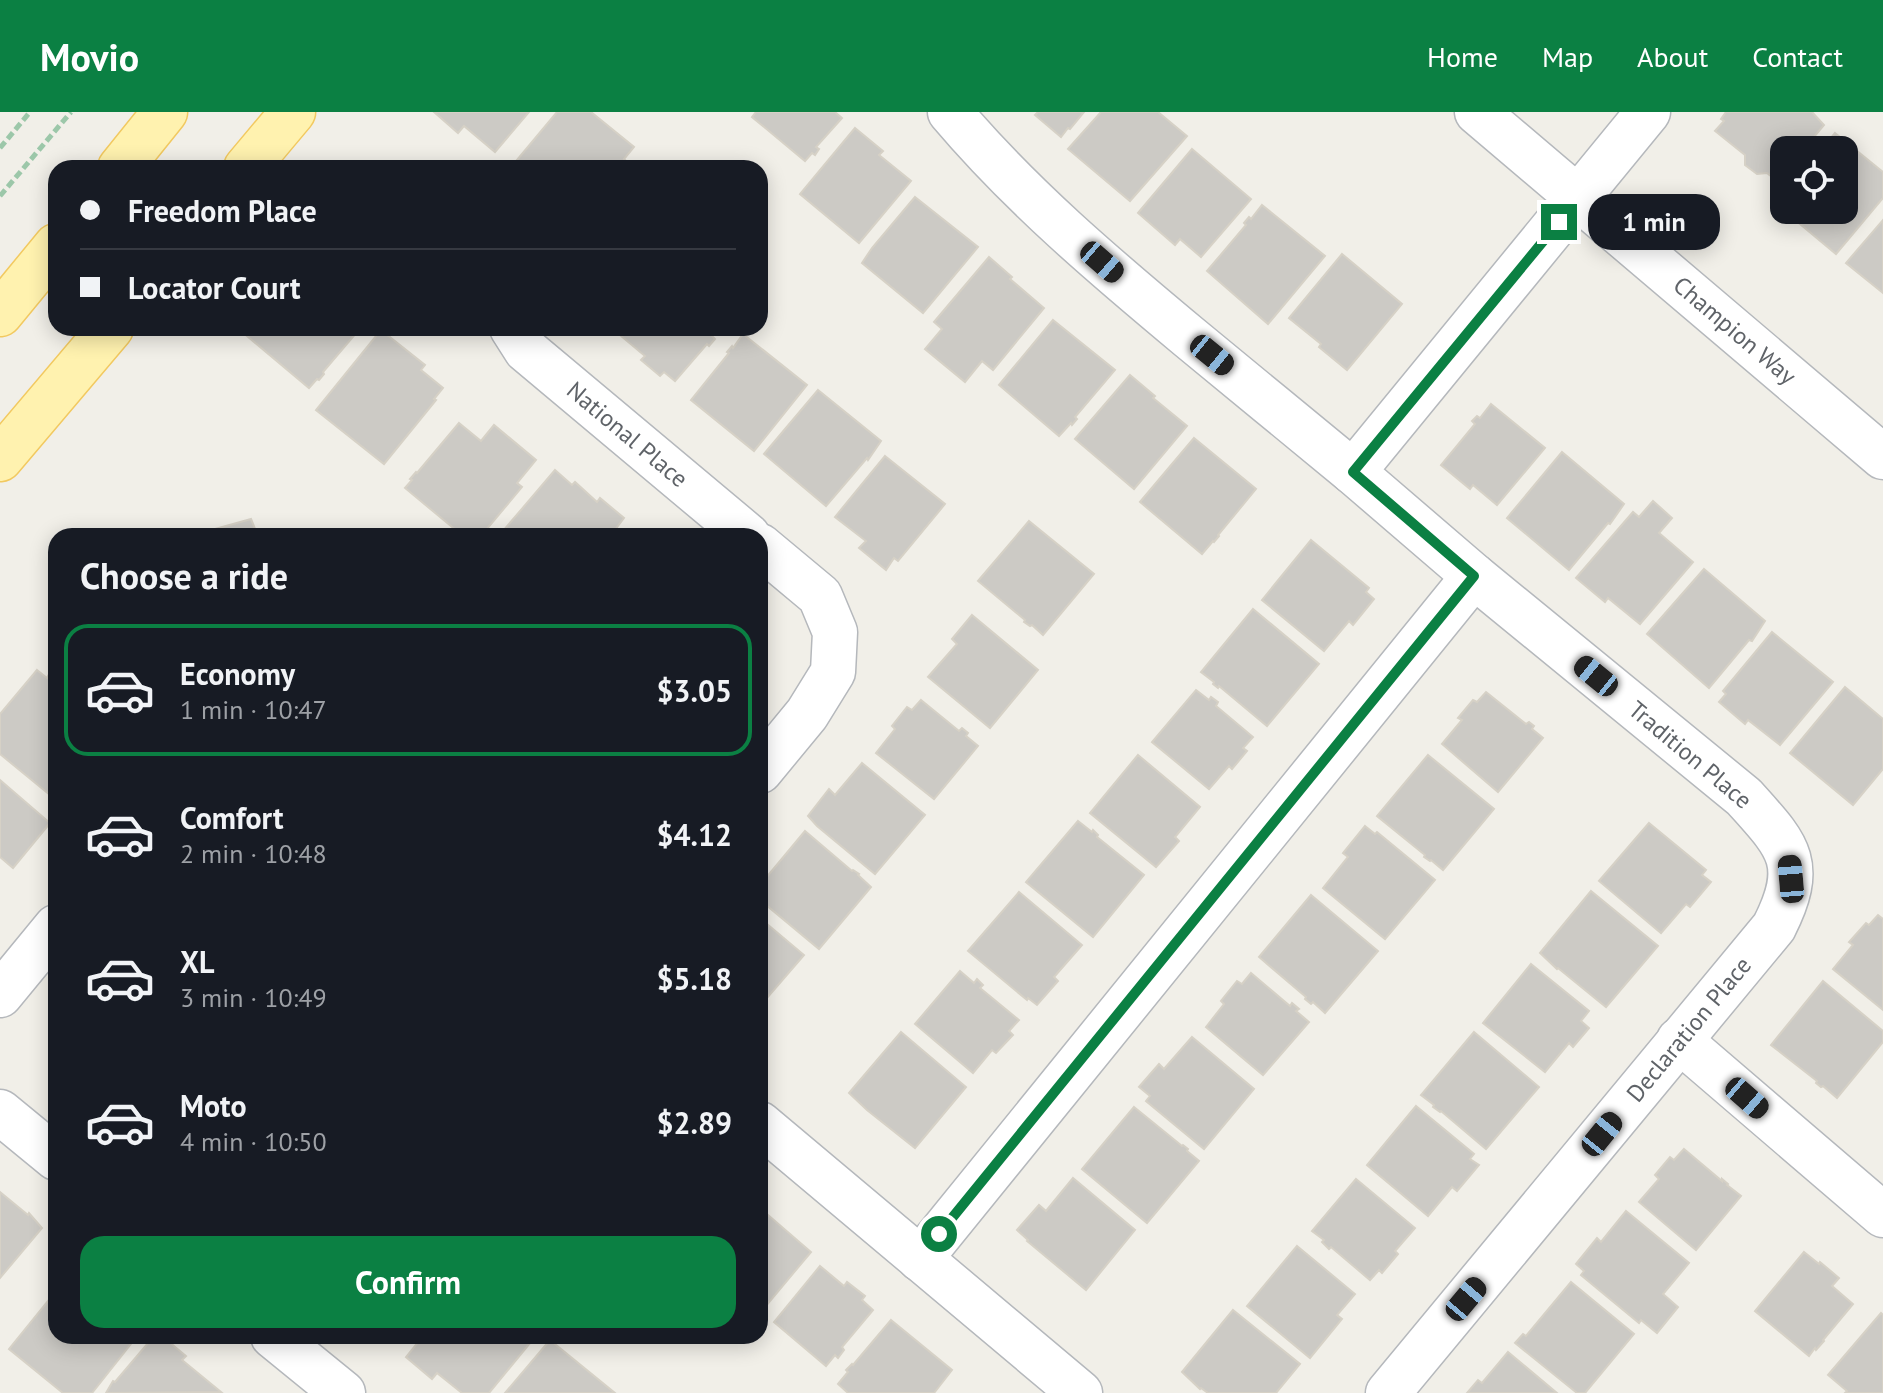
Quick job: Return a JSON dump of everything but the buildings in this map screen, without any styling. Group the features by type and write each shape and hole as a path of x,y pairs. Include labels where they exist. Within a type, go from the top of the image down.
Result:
{"main road":[{"path":"126,160 165,112"},
{"path":"253,160 293,112"},
{"path":"0,314 48,256"},
{"path":"0,459 104,336"}],"street":[{"name":"Tradition Place","path":"950,112 984,153 1062,228 1141,297 1744,797 1781,838 1789,857 1791,879"},
{"name":"Champion Way","path":"1477,112 1883,457"},
{"path":"1353,472 1648,112"},
{"name":"National Place","path":"517,336 526,350 738,528"},
{"path":"768,553 820,596 835,632 833,672 807,714 768,761"},
{"path":"920,1259 1474,576"},
{"name":"Declaration Place","path":"1388,1393 1774,927 1786,904 1791,879"},
{"path":"0,995 48,937"},
{"path":"1679,1040 1883,1215"},
{"path":"0,1112 48,1151"},
{"path":"768,1131 1080,1393"},
{"path":"283,1344 343,1393"}],"path":[{"path":"0,148 30,112"},
{"path":"0,196 71,112"}],"route":[{"path":"939,1234 1474,576 1353,472 1559,222"}]}
